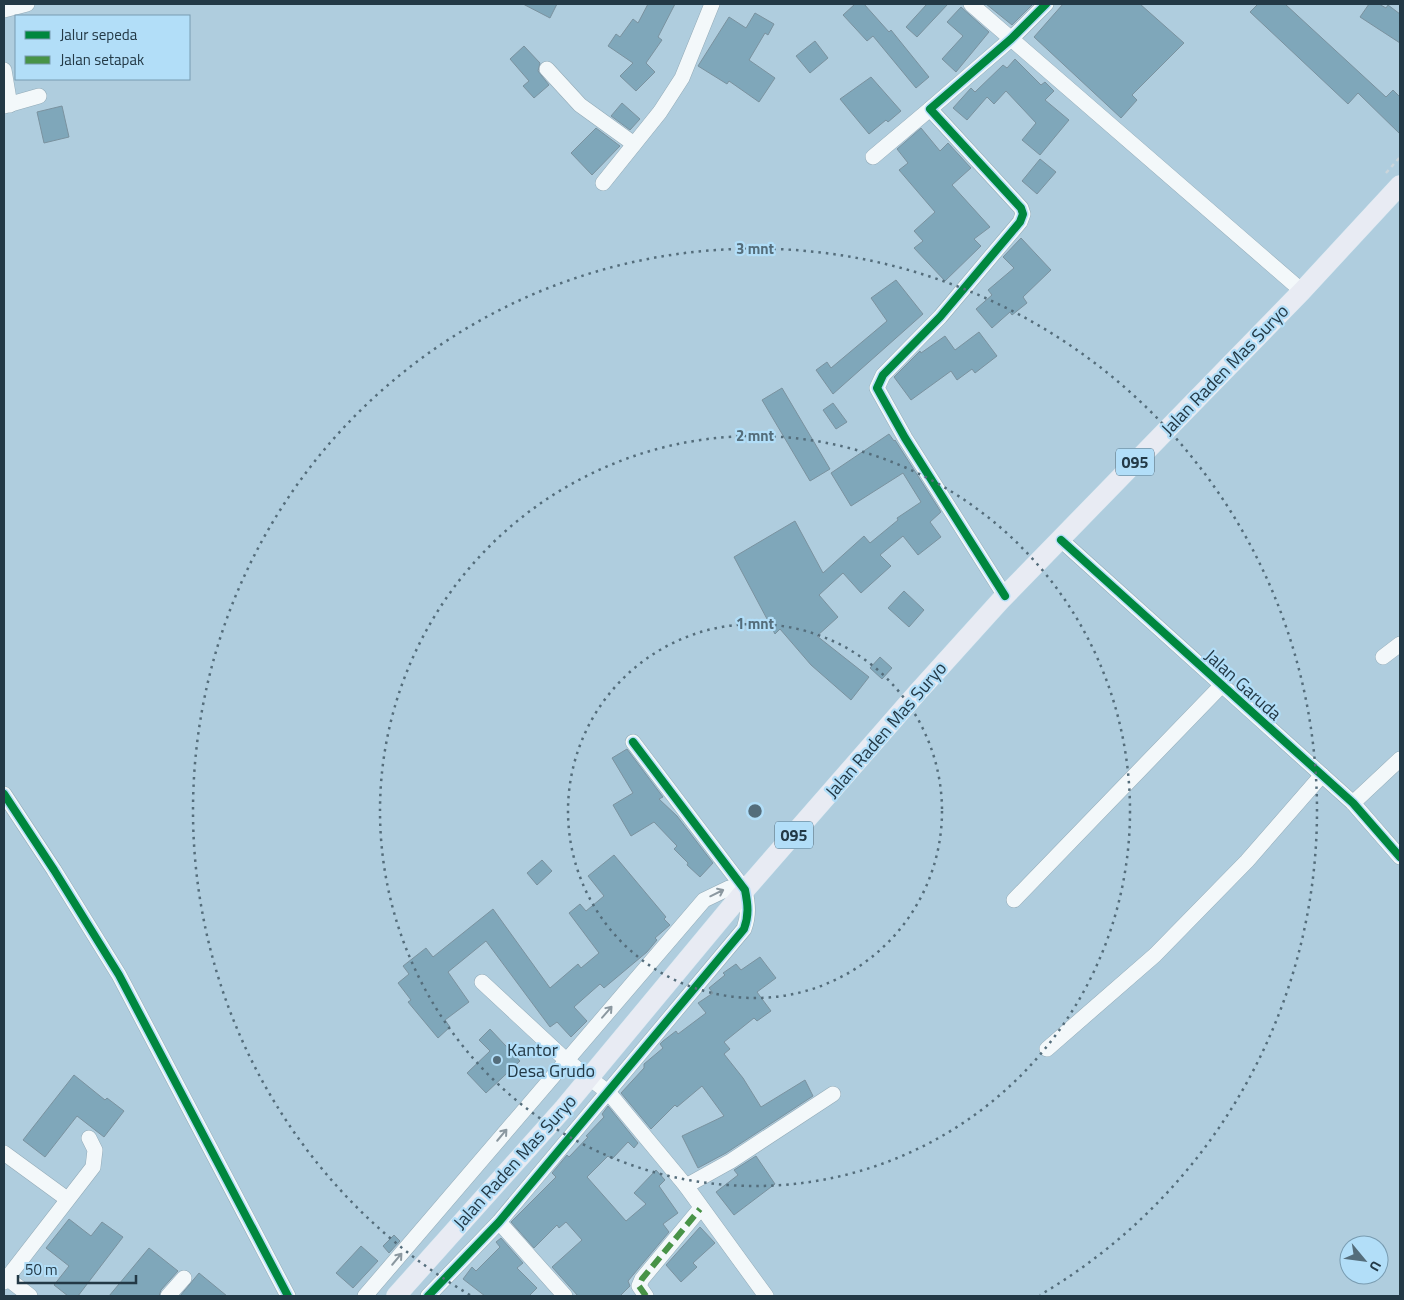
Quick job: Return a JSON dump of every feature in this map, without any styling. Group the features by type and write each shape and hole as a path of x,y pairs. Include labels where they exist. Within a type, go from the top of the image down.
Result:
{"main road":[{"name":"Jalan Raden Mas Suryo","path":"396,1296 589,1078 745,890 1005,596 1302,291 1400,185"}],"street":[{"path":"4,10 27,4"},
{"path":"603,183 660,112 682,78 712,4"},
{"path":"972,4 1302,291"},
{"path":"873,157 1011,39 1046,4"},
{"path":"547,69 580,105 634,144"},
{"path":"4,70 7,106 39,96"},
{"path":"930,109 1021,208 1023,214 1020,222 940,317 883,374 877,388 905,438 1005,596"},
{"name":"Jalan Garuda","path":"1061,540 1353,803 1400,857"},
{"path":"1383,657 1400,644"},
{"path":"1014,900 1222,686"},
{"path":"428,1296 499,1222 548,1161 609,1093 744,929 749,910 745,890 633,742"},
{"path":"1353,803 1400,759"},
{"path":"1047,1049 1154,955 1247,861 1322,775"},
{"path":"4,794 54,870 118,975 288,1296"},
{"path":"365,1296 704,900 718,891 729,888 745,890"},
{"path":"482,982 566,1060 609,1093 686,1186 700,1209 766,1296"},
{"path":"686,1186 731,1161 833,1094"},
{"path":"30,1296 5,1280 93,1167 95,1150 89,1138"},
{"path":"4,1153 68,1199"},
{"path":"646,1296 639,1286 642,1279 700,1209"},
{"path":"499,1222 565,1296"},
{"path":"168,1296 184,1278"}],"building":[{"path":"523,4 557,4 550,18"},
{"path":"648,4 675,4 658,37 662,40 646,63 655,72 636,91 620,76 633,63 608,46 616,34 620,37 633,19 638,23"},
{"path":"855,4 864,4 889,32 891,30 929,77 916,88 873,36 867,41 843,15"},
{"path":"927,4 948,4 917,37 906,27"},
{"path":"986,4 1033,4 1012,25"},
{"path":"1063,4 1140,4 1184,43 1132,95 1137,100 1121,118 1034,37"},
{"path":"1258,4 1285,4 1386,97 1393,90 1400,97 1400,134 1358,93 1348,104 1250,12"},
{"path":"1369,4 1379,4 1386,8 1388,5 1400,14 1400,43 1360,17"},
{"path":"961,7 989,32 956,72 942,59 963,36 947,22"},
{"path":"755,13 774,24 768,35 765,33 749,60 775,78 759,102 729,81 727,84 698,66 729,17 746,28"},
{"path":"815,41 828,58 810,73 796,56"},
{"path":"524,46 540,63 538,71 549,85 534,98 523,86 529,81 510,59"},
{"path":"1015,59 1041,85 1045,82 1054,91 1045,100 1069,120 1040,155 1022,140 1036,123 1006,91 994,104 987,97 967,120 953,108 971,88 975,92 1003,65 1007,68"},
{"path":"871,77 901,111 869,134 840,99"},
{"path":"622,103 640,119 630,130 611,116"},
{"path":"62,106 69,137 44,143 37,112"},
{"path":"596,128 620,146 592,175 571,153"},
{"path":"921,128 940,151 948,143 971,168 952,185 990,227 974,239 981,246 945,281 914,248 923,241 914,231 935,212 899,170 908,163 897,149"},
{"path":"1040,159 1056,172 1037,194 1022,181"},
{"path":"1021,238 1051,270 1023,297 1027,303 1012,315 1010,312 992,328 976,309 992,295 988,290 1014,268 1003,257"},
{"path":"896,280 923,314 833,394 816,370 827,362 831,368 887,321 871,298"},
{"path":"979,332 997,356 975,373 972,369 957,380 951,371 911,400 894,377 920,351 921,353 945,336 955,350"},
{"path":"782,388 830,469 810,481 762,400"},
{"path":"833,403 847,422 836,429 823,410"},
{"path":"889,434 895,440 941,512 930,522 941,537 918,555 903,536 880,555 891,566 861,593 843,573 819,595 838,617 817,636 869,677 851,700 811,665 780,629 775,634 734,557 795,521 823,573 864,536 870,543 898,520 897,518 921,502 903,473 851,506 831,473"},
{"path":"904,591 924,610 909,627 888,608"},
{"path":"880,657 892,668 882,679 870,668"},
{"path":"627,749 663,797 659,799 677,816 713,863 700,877 687,865 688,863 674,849 677,846 654,822 631,836 613,805 633,793 612,758"},
{"path":"614,855 666,917 664,919 670,925 655,938 657,940 647,952 604,988 600,984 574,1007 587,1021 571,1037 557,1022 550,1027 486,941 448,972 469,1002 445,1020 450,1027 438,1038 408,1002 411,1000 398,983 409,974 403,966 426,948 433,957 493,909 550,988 578,964 581,968 599,953 569,913 580,904 586,911 604,896 588,876"},
{"path":"542,860 552,871 537,885 527,873"},
{"path":"760,957 776,978 757,992 771,1011 757,1021 754,1018 724,1042 730,1049 724,1054 743,1078 761,1107 805,1080 813,1096 726,1153 698,1168 682,1136 724,1116 702,1086 677,1107 675,1105 651,1129 621,1093 644,1068 644,1064 663,1048 660,1044 663,1041 676,1031 678,1034 706,1013 698,1003 713,993 709,988 725,975 723,973 736,964 741,970"},
{"path":"490,1029 520,1061 486,1093 467,1073 490,1051 479,1040"},
{"path":"74,1075 105,1100 107,1098 124,1111 104,1137 77,1116 45,1157 23,1140"},
{"path":"608,1106 638,1143 634,1148 628,1142 612,1159 608,1156 587,1177 626,1221 646,1204 634,1193 656,1170 665,1180 659,1186 678,1213 663,1224 669,1232 628,1281 630,1286 620,1296 578,1296 552,1267 582,1240 566,1222 559,1228 557,1225 534,1248 511,1222 556,1177 552,1173 567,1155 569,1157 588,1137 586,1136 604,1117 602,1114"},
{"path":"756,1156 775,1184 734,1215 716,1192 738,1175 734,1170"},
{"path":"69,1219 91,1236 102,1222 123,1237 78,1296 68,1296 54,1285 69,1266 46,1248"},
{"path":"700,1227 715,1243 693,1263 697,1267 681,1282 666,1265"},
{"path":"394,1235 400,1241 389,1253 383,1246"},
{"path":"501,1238 523,1263 517,1268 537,1288 529,1296 485,1296 463,1279 472,1267 476,1271 500,1247 496,1242"},
{"path":"361,1246 378,1261 353,1288 336,1273"},
{"path":"149,1248 178,1271 161,1290 159,1296 109,1296"},
{"path":"199,1273 227,1296 180,1296"}],"marked path":[{"path":"646,1296 639,1286 642,1279 700,1209"}],"cycle path":[{"path":"1005,596 905,438 877,388 883,375 940,317 1020,222 1023,214 1021,208 930,109 1011,39 1046,4"},
{"path":"1061,540 1353,803 1400,857"},
{"path":"428,1296 499,1222 744,929 748,910 745,890 633,742"},
{"path":"4,794 119,975 288,1296"}],"place":[{"name":"Kantor Desa Grudo","path":"497,1060"}]}
